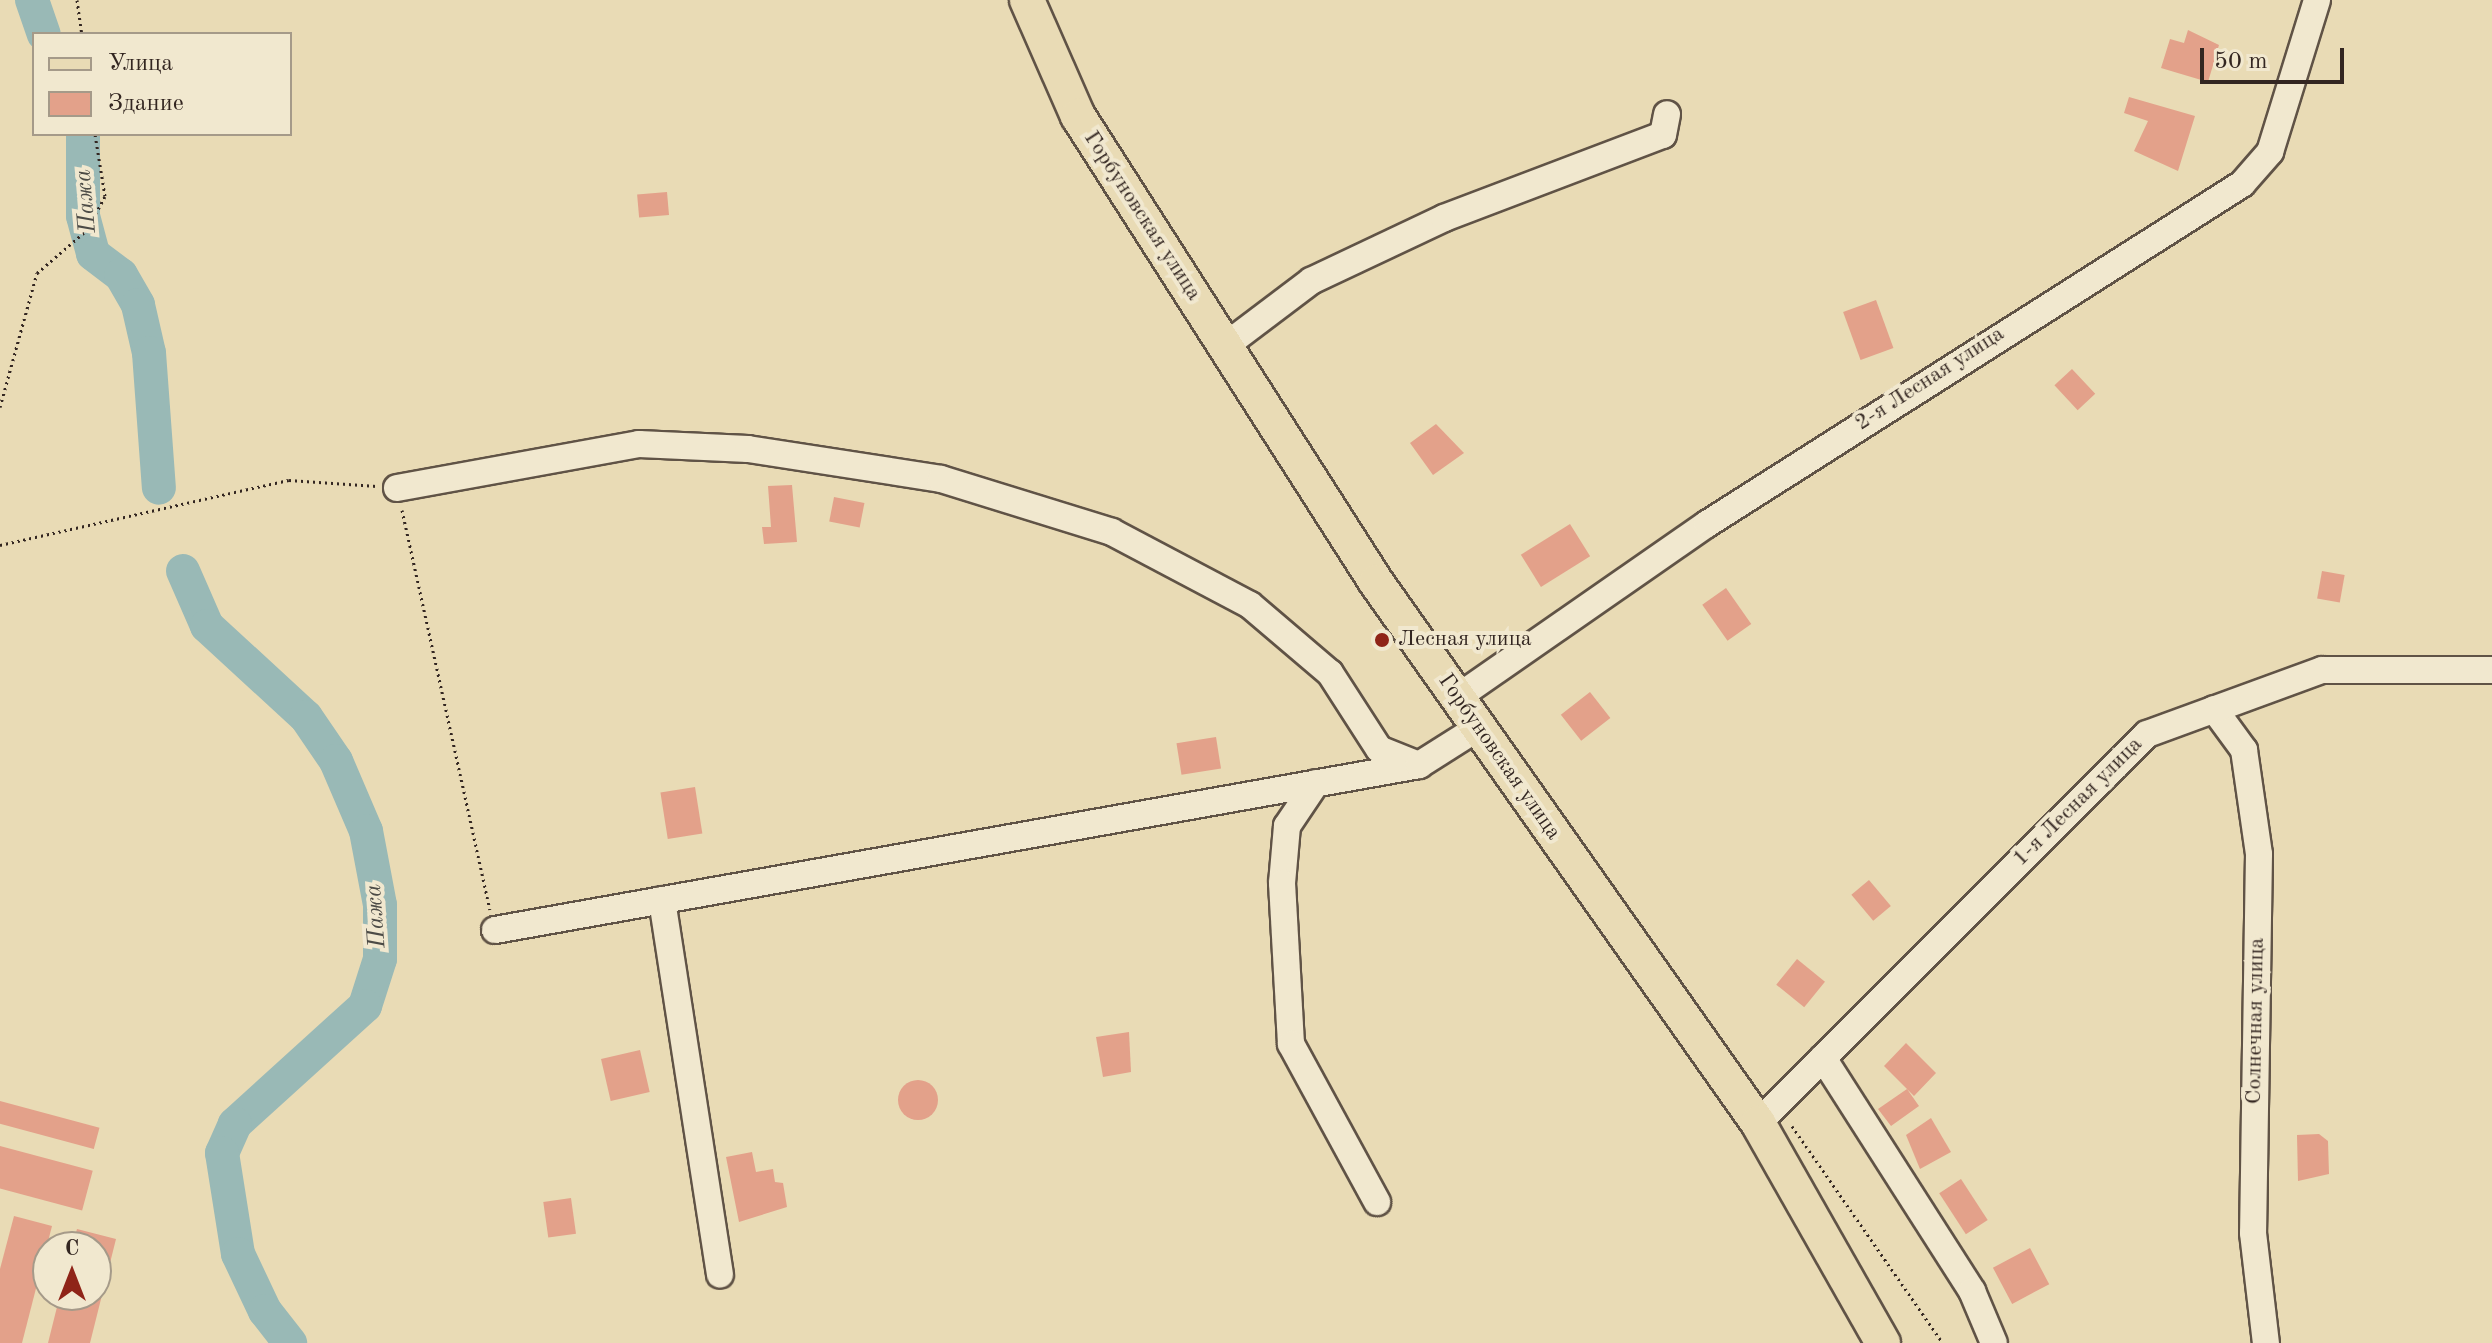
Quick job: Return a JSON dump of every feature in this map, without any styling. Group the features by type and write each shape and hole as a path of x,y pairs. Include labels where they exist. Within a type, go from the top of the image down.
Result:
{"main road":[{"name":"Горбуновская улица","path":"1027,0 1078,116 1225,346 1458,697 1758,1123 1883,1343"}],"street":[{"name":"2-я Лесная улица","path":"1458,697 1707,524 2242,184 2270,152 2317,0"},
{"path":"1225,346 1311,281 1444,218 1663,135 1667,114"},
{"path":"397,488 639,444 748,449 941,479 1112,532 1250,605 1330,673 1379,749 1419,765"},
{"name":"1-я Лесная улица","path":"1758,1123 2147,734 2322,670 2492,670"},
{"name":"Солнечная улица","path":"2214,709 2244,750 2259,854 2253,1233 2266,1343"},
{"path":"495,930 1419,765 1479,727"},
{"path":"1316,783 1287,826 1282,883 1291,1044 1377,1202"},
{"path":"662,900 720,1275"},
{"path":"1823,1058 1972,1291 1994,1343"}],"path":[{"path":"77,0 82,32"},
{"path":"0,407 37,273 87,230 105,196 95,136"},
{"path":"0,545 289,480 397,488 495,930"}],"building":[{"path":"2188,30 2219,45 2208,82 2161,68 2170,39 2184,43"},
{"path":"2129,97 2195,116 2178,171 2134,151 2148,121 2124,113"},
{"path":"667,192 669,215 639,218 637,195"},
{"path":"1876,300 1893,348 1861,360 1843,312"},
{"path":"2072,369 2095,394 2078,410 2054,385"},
{"path":"1436,424 1464,453 1433,475 1410,443"},
{"path":"792,485 797,542 764,544 762,527 771,527 768,486"},
{"path":"834,497 864,503 860,527 829,522"},
{"path":"1570,524 1590,556 1541,587 1521,555"},
{"path":"2322,571 2345,575 2340,603 2317,599"},
{"path":"1726,588 1751,624 1727,641 1702,605"},
{"path":"1590,692 1610,718 1581,741 1561,715"},
{"path":"1216,737 1221,769 1181,775 1176,743"},
{"path":"695,787 702,833 668,839 660,792"},
{"path":"1869,880 1891,906 1873,921 1851,895"},
{"path":"1797,959 1825,982 1804,1007 1776,985"},
{"path":"1129,1032 1131,1072 1103,1077 1096,1037"},
{"path":"1906,1043 1936,1073 1914,1096 1884,1066"},
{"path":"640,1050 650,1092 611,1101 601,1059"},
{"path":"918,1080 932,1086 938,1100 932,1114 918,1120 904,1114 898,1100 904,1086"},
{"path":"1907,1089 1919,1106 1891,1126 1878,1109"},
{"path":"0,1101 99,1128 94,1149 0,1124"},
{"path":"1931,1118 1951,1152 1920,1169 1906,1135"},
{"path":"2319,1134 2328,1141 2329,1174 2298,1181 2297,1135"},
{"path":"0,1146 93,1171 82,1210 0,1188"},
{"path":"752,1152 756,1172 773,1169 775,1182 783,1183 787,1207 739,1222 726,1157"},
{"path":"1961,1179 1988,1220 1966,1234 1939,1193"},
{"path":"571,1198 576,1234 548,1238 543,1202"},
{"path":"14,1216 52,1226 51,1231 32,1231 32,1304 22,1343 0,1343 0,1269"},
{"path":"2030,1248 2049,1284 2012,1304 1993,1268"},
{"path":"56,1311 98,1311 90,1343 48,1343"}],"waterway":[{"name":"Пажа","path":"32,0 43,32"},
{"name":"Пажа","path":"83,136 83,216 93,254 121,275 138,305 149,353 159,488"},
{"name":"Пажа","path":"183,571 207,626 306,717 336,761 366,831 380,905 380,959 365,1006 235,1124 222,1153 238,1254 265,1311 290,1343"}],"place":[{"name":"Лесная улица","path":"1382,640"}]}
